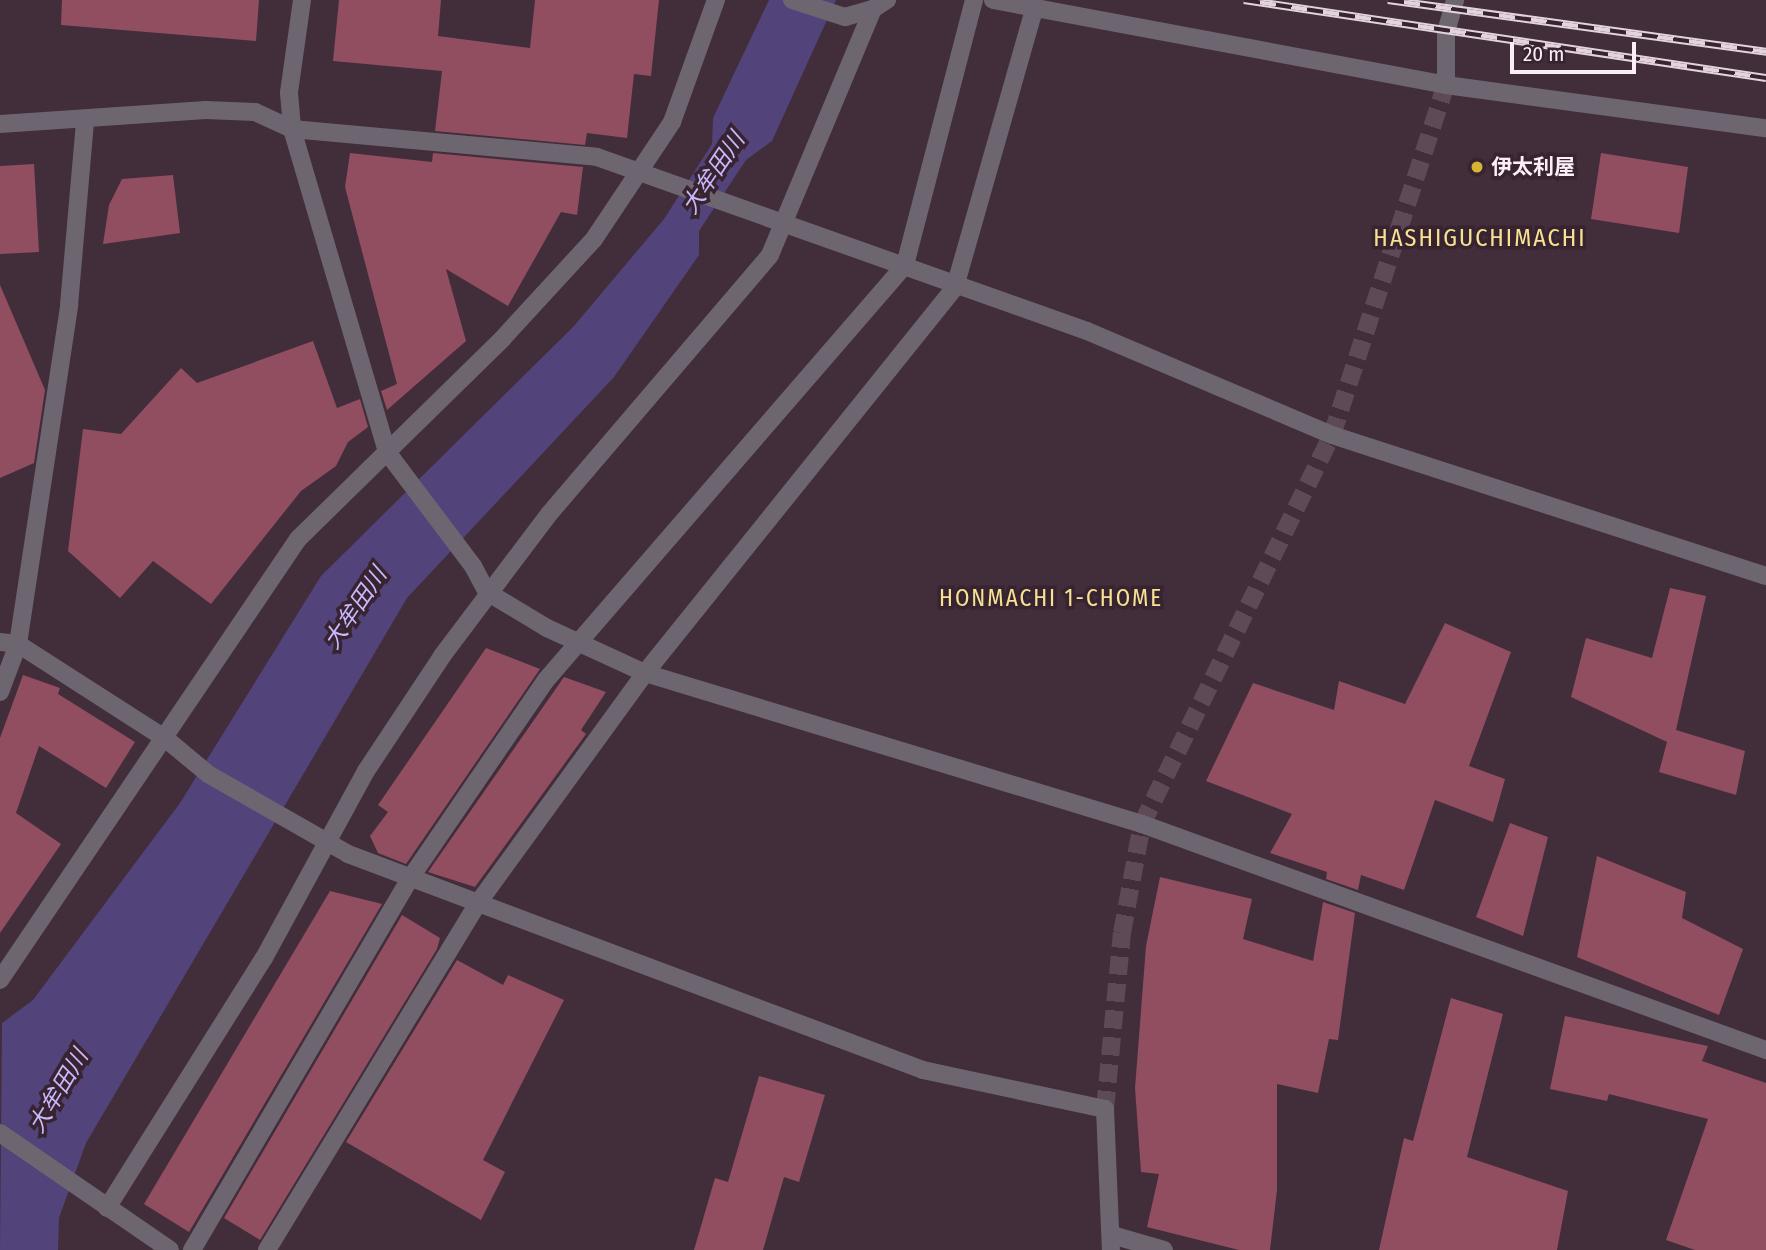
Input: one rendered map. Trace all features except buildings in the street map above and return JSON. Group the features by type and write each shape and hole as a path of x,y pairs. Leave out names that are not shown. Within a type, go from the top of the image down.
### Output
{"street":[{"path":"302,0 289,93 292,130 387,452 473,566 487,592 576,640 646,673 1142,824 1766,1050"},
{"path":"0,980 166,739 298,539 387,452 594,239 672,122 716,0"},
{"path":"792,0 845,17 880,5"},
{"path":"192,1250 411,877 576,640 905,265 974,0"},
{"path":"993,0 1446,85 1766,128"},
{"path":"1446,85 1446,32 1455,0"},
{"path":"107,1208 264,958 366,771 487,592 770,255 880,5"},
{"path":"267,1250 478,903 646,673 955,287 1035,7"},
{"path":"0,124 85,121 206,110 255,112 292,130 597,157 767,219 786,223 905,265 955,287 1087,331 1332,435 1766,576"},
{"path":"0,692 69,305 85,121"},
{"path":"9,643 166,739 208,774 326,844 923,1070 1105,1109 1111,1242 1164,1250"},
{"path":"0,1133 170,1250"}],"water":[{"name":"大牟田川","path":"769,0 836,0 772,141 746,160 699,231 699,255 614,377 407,598 86,1143 59,1218 58,1250 0,1250 2,1023 33,1000 180,803 321,576 574,326 664,219 712,144 713,118"}],"tunnel":[{"path":"1105,1109 1122,933 1142,824 1332,435 1446,85"}],"railway":[{"path":"1244,0 1766,78"},
{"path":"1388,0 1766,52"}],"place":[{"name":"伊太利屋","path":"1477,167"}],"district":[{"name":"HASHIGUCHIMACHI","path":"1480,239"},
{"name":"HONMACHI 1-CHOME","path":"1051,598"}]}
